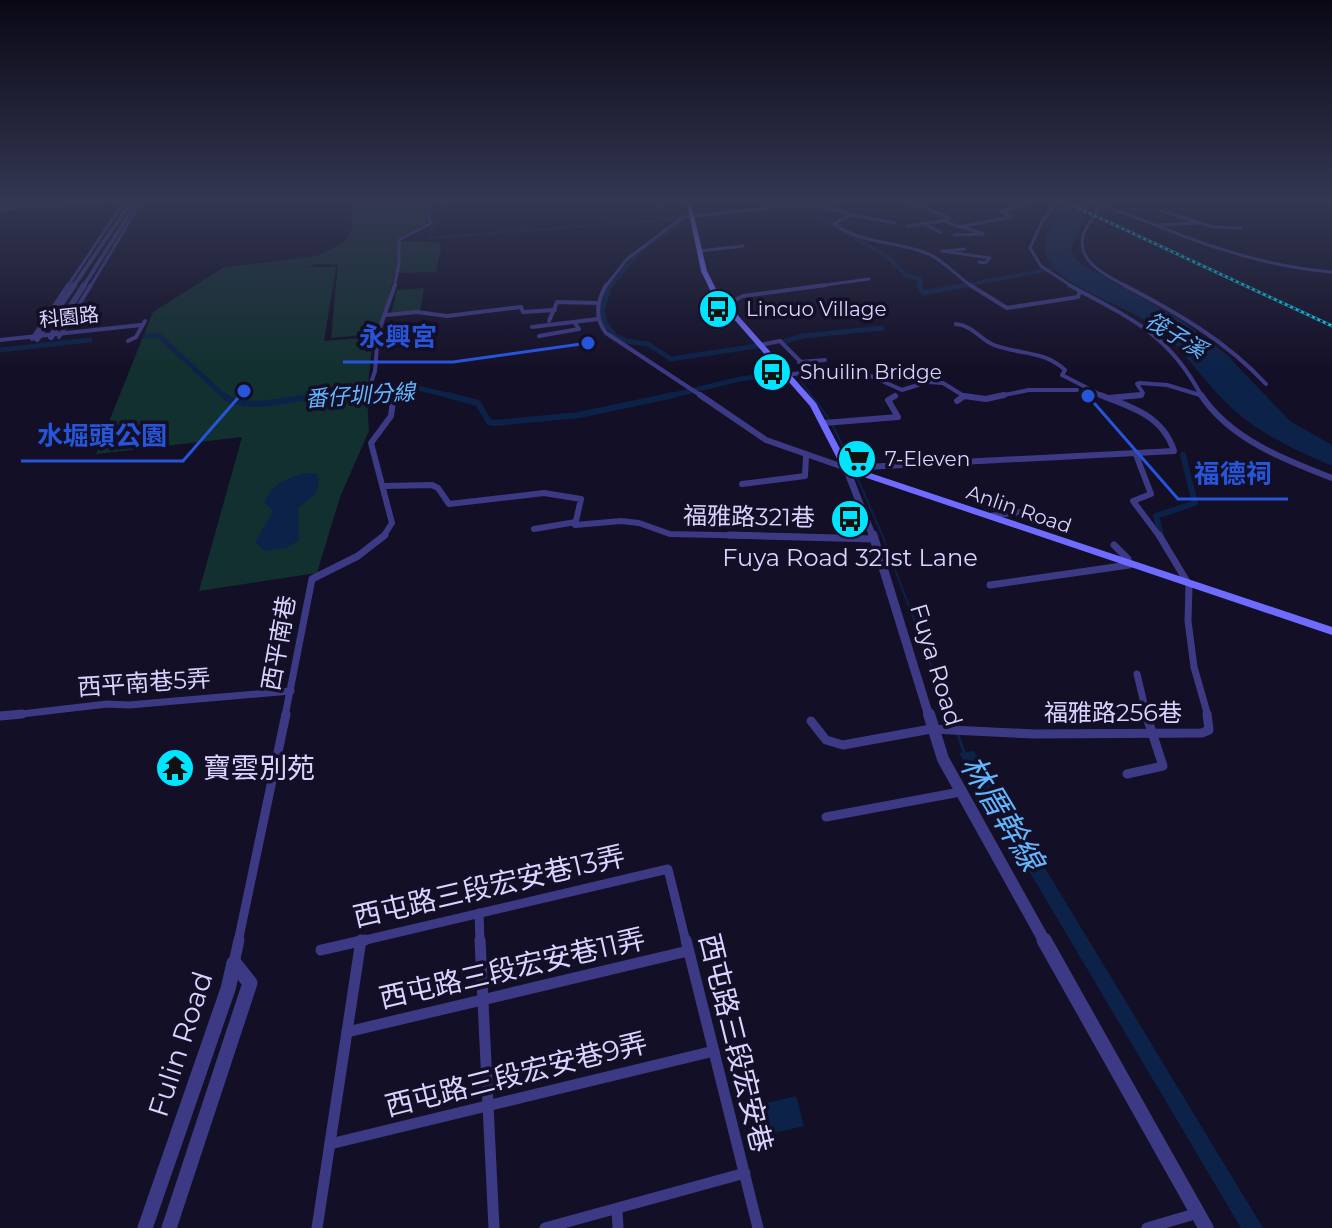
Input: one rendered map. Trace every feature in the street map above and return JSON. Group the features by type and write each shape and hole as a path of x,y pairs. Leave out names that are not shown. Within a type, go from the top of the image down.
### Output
{"main road":[{"name":"Fuya Road","path":"702,256 715,294 829,423 852,470"},
{"name":"Anlin Road","path":"852,470 1332,631"}],"street":[{"path":"36,338 93,256"},
{"path":"56,335 101,256"},
{"name":"西平南巷","path":"234,963 253,882 312,579 371,547 389,533 392,523 371,443 394,407 389,396 374,386 377,334 386,315 400,256"},
{"path":"532,327 598,319 598,303 609,275 627,256"},
{"path":"932,256 965,282 1007,308 1078,297 1080,291"},
{"path":"978,256 990,258 985,263 979,262"},
{"path":"1035,256 1045,269 1125,315 1158,338 1192,376 1200,395 1216,414 1247,438 1332,478"},
{"path":"1086,256 1111,278 1177,312 1213,336 1266,384"},
{"path":"1250,256 1273,264 1332,272"},
{"path":"725,305 743,296 869,279"},
{"path":"549,321 555,303 598,303"},
{"path":"386,315 417,312 447,316 521,307 523,312 555,310"},
{"name":"Anlin Road","path":"598,319 611,339 622,343 766,440 852,470"},
{"path":"72,332 145,321 136,337 128,341"},
{"path":"539,336 579,329 575,323"},
{"path":"956,324 978,330 991,345 1050,356 1065,370 1062,375 1079,390"},
{"name":"科園路","path":"56,335 140,327"},
{"name":"科園路","path":"0,341 140,327"},
{"path":"760,345 780,341 807,368 862,372 902,390 914,384 937,381 964,396 986,399 1029,390 1079,390 1139,411 1171,434 1174,451 852,470"},
{"path":"799,362 825,360"},
{"path":"787,375 808,372 807,368"},
{"path":"1109,398 1140,396 1143,393 1137,384 1140,383 1167,385 1200,395"},
{"path":"829,423 898,417 888,400 895,396"},
{"path":"957,401 964,396"},
{"name":"福雅路256巷","path":"811,721 826,740 843,745 931,729 1034,734 1202,733 1209,730 1196,678 1188,621 1189,585 1173,555 1133,501 1151,494 1135,452"},
{"path":"742,484 805,476 806,455"},
{"name":"Fuya Road","path":"852,470 931,729 960,792 1206,1228"},
{"path":"384,486 398,483 432,485 438,488 445,503 449,504 544,493 581,499 576,522"},
{"path":"988,517 1035,510"},
{"name":"福雅路321巷","path":"534,529 576,522 575,525 637,523 670,534 874,539"},
{"path":"990,585 1129,565 1128,559 1114,545"},
{"path":"1127,774 1163,766 1151,733 1137,674"},
{"name":"西平南巷5弄","path":"0,716 107,704 129,705 291,691"},
{"path":"826,817 960,792"},
{"name":"西屯路三段宏安巷13弄","path":"321,950 668,869"},
{"name":"西屯路三段宏安巷","path":"668,869 758,1228"},
{"path":"479,913 494,1228"},
{"path":"317,1228 361,940"},
{"name":"西屯路三段宏安巷11弄","path":"347,1032 688,951"},
{"name":"Fulin Road","path":"145,1228 234,963"},
{"name":"Fulin Road","path":"169,1228 248,993 250,983 234,963"},
{"name":"西屯路三段宏安巷9弄","path":"330,1144 714,1051"},
{"path":"545,1228 745,1173"},
{"path":"617,1209 618,1228"},
{"path":"1147,1228 1198,1213"}],"green space":[{"path":"315,256 440,256 436,272 395,273 381,326 374,334 331,338 338,265 316,264 308,267 336,267 324,341 373,337 367,396 369,431 340,497 317,573 199,591 242,437 96,454 153,312 224,267"},
{"path":"424,288 420,312 391,314 397,290"}],"water":[{"name":"筏子溪","path":"1047,256 1075,256 1077,261 1179,319 1227,355 1290,421 1332,445 1332,466 1254,426 1227,404 1157,328 1080,287 1056,271"},
{"path":"306,473 317,474 319,485 311,498 298,508 299,540 287,548 265,551 255,542 273,511 265,503 267,497 281,483"},
{"path":"974,751 1263,1228 1241,1228 959,753"},
{"path":"796,1096 804,1126 761,1136 753,1106"}],"waterway":[{"path":"610,286 636,256"},
{"path":"886,256 907,276 921,279 920,287"},
{"path":"956,287 1062,267"},
{"path":"956,287 967,285"},
{"path":"610,286 602,310 605,323 615,336 626,341 648,344 671,359 757,346"},
{"path":"920,287 923,293 956,287"},
{"path":"785,341 803,336 882,328"},
{"name":"番仔圳分線","path":"145,336 158,335 225,397"},
{"name":"番仔圳分線","path":"0,350 90,340"},
{"name":"番仔圳分線","path":"666,397 740,379 778,374"},
{"name":"林厝幹線","path":"797,376 829,419"},
{"name":"番仔圳分線","path":"321,395 414,387 450,396"},
{"name":"番仔圳分線","path":"223,395 232,400 256,404 321,395"},
{"name":"番仔圳分線","path":"306,397 321,395"},
{"name":"番仔圳分線","path":"450,396 478,403 489,422 495,423 579,415 674,395"},
{"name":"番仔圳分線","path":"450,396 455,397"},
{"name":"林厝幹線","path":"832,424 852,465"},
{"path":"1161,535 1156,516 1195,503 1183,455"},
{"name":"林厝幹線","path":"856,475 883,537 950,716"},
{"name":"林厝幹線","path":"949,714 954,726"},
{"name":"林厝幹線","path":"958,735 964,752"}],"railway":[{"path":"1182,256 1332,326"}],"place":[{"name":"Lincuo Village","path":"718,309"},
{"name":"永興宮","path":"588,343"},
{"name":"Shuilin Bridge","path":"772,372"},
{"name":"水堀頭公園","path":"244,391"},
{"name":"福德祠","path":"1088,396"},
{"name":"7-Eleven","path":"857,459"},
{"name":"Fuya Road 321st Lane","path":"850,519"},
{"name":"寶雲別苑","path":"175,768"}]}
